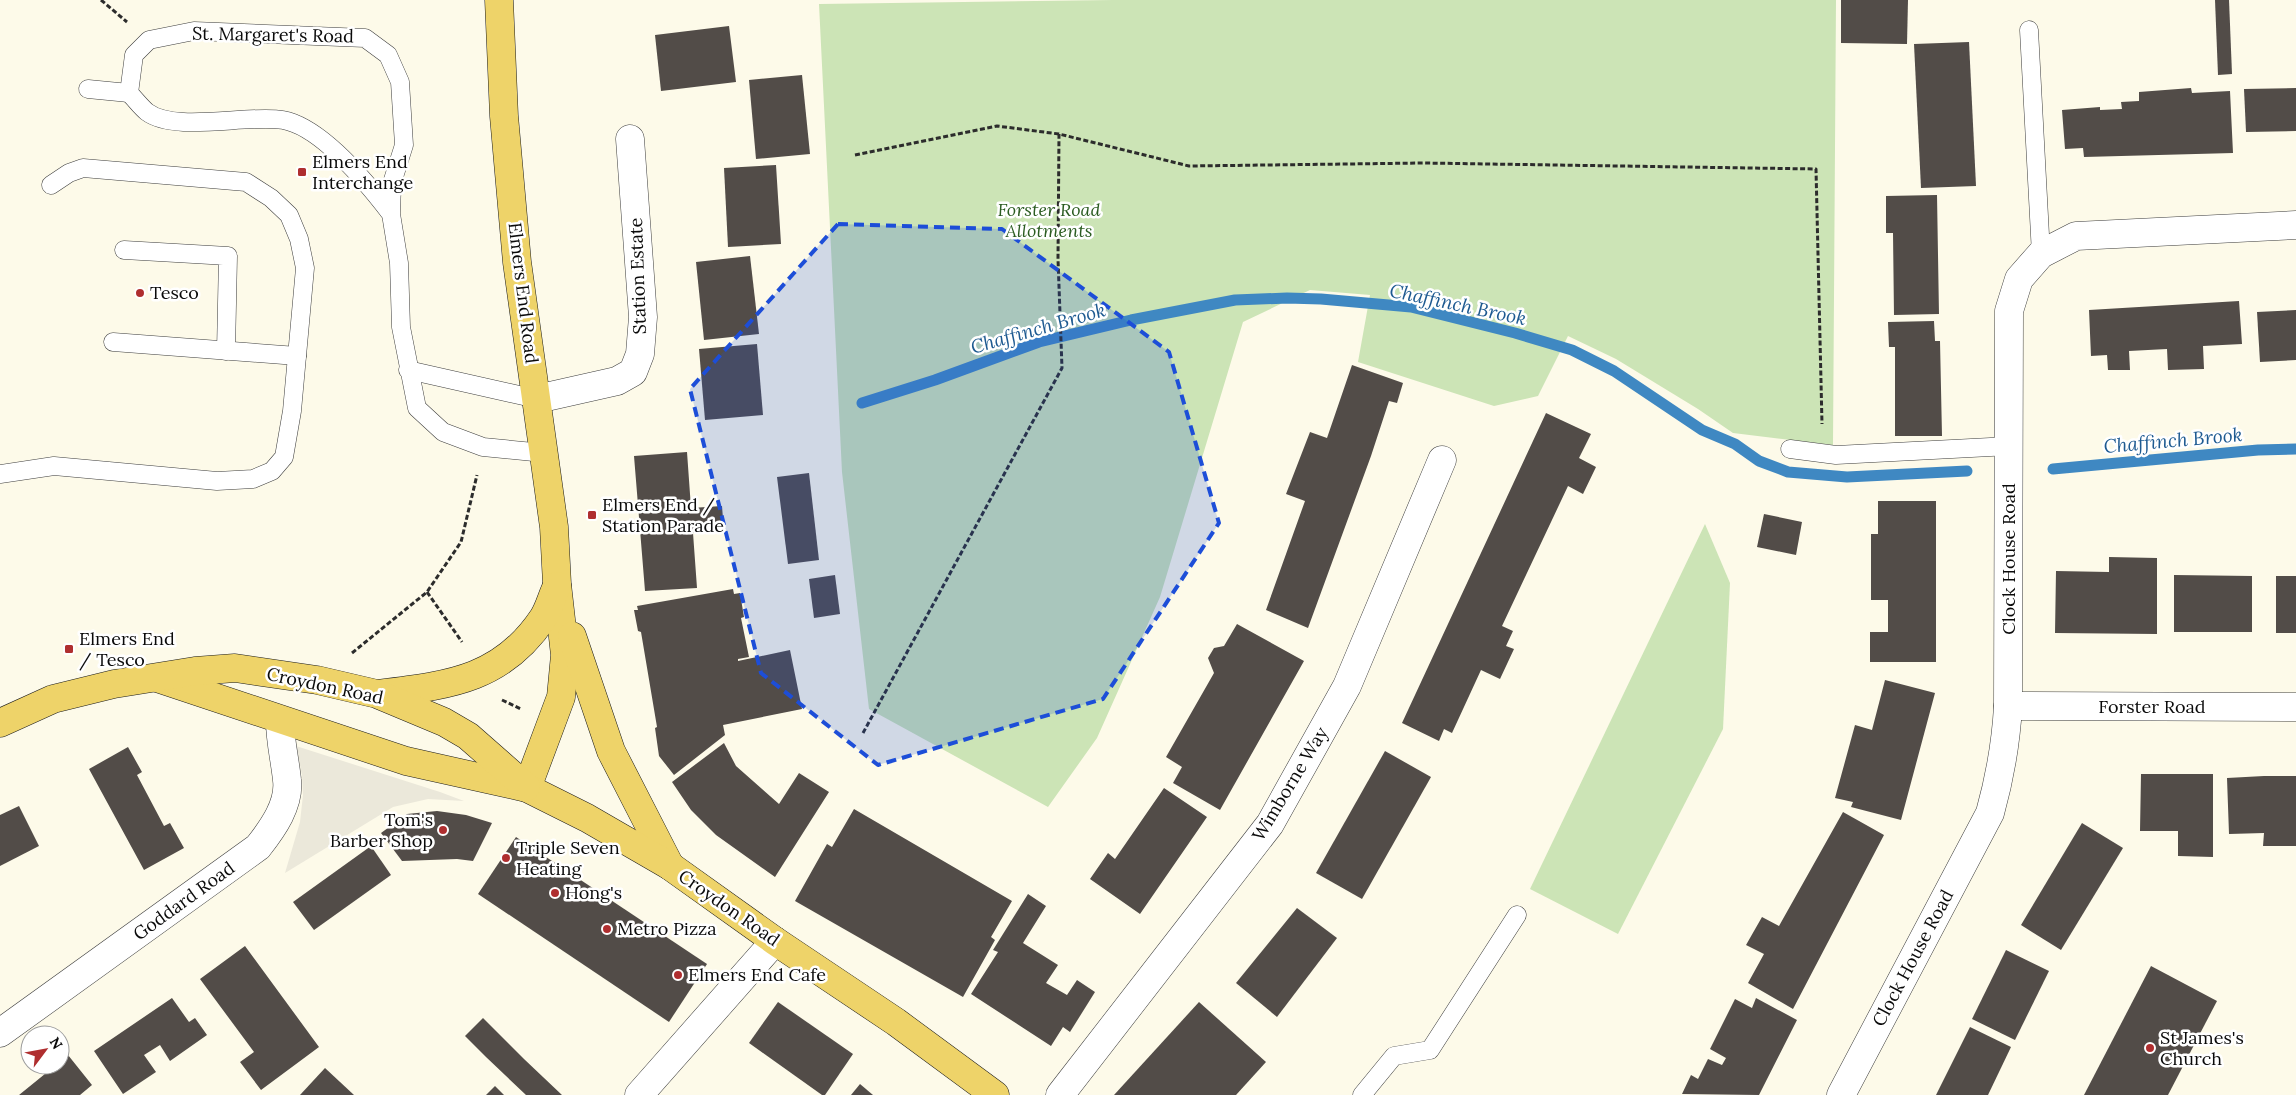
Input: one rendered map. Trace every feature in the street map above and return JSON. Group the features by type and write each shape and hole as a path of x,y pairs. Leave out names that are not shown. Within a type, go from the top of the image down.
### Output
{"main road":[{"name":"Elmers End Road","path":"499,0 504,116 517,262 554,528 557,584 565,655 561,697 527,788"},
{"name":"Elmers End Road","path":"377,694 454,683 484,672 512,655 544,617 557,584"},
{"path":"557,584 574,646 612,751 670,866"},
{"name":"Croydon Road","path":"0,723 53,699 114,684 195,671 235,668 317,680 377,694 444,722 468,736 527,788"},
{"name":"Croydon Road","path":"157,678 280,721 406,761 527,788 586,818 670,866 775,941 896,1022 995,1095"}],"street":[{"name":"Station Estate","path":"537,399 617,381 632,372 640,354 643,317 630,139"},
{"name":"Clock House Road","path":"1841,1095 1990,813 2000,778 2005,748 2008,706 2009,312 2019,279 2041,254 2076,236 2296,225"},
{"name":"Wimborne Way","path":"1060,1095 1270,824 1347,686 1442,460"},
{"name":"Forster Road","path":"2008,706 2296,707"},
{"name":"Goddard Road","path":"0,1033 258,847 272,830 285,802 288,781 280,742 280,721"},
{"path":"639,1095 775,941"}],"lane":[{"path":"2029,30 2041,254"},
{"name":"St. Margaret's Road","path":"129,93 134,55 149,40 194,31 366,38 388,56 400,82 404,146 392,183 391,214 399,264 401,327 417,408 443,432 483,447 544,453"},
{"path":"88,89 129,93 148,113 179,123 254,119 284,120 315,134 349,164 391,214"},
{"path":"0,474 54,466 218,481 253,479 272,471 284,457 297,356 305,268 299,239 289,215 271,198 246,182 83,168 69,173 51,185"},
{"path":"124,250 228,256 226,351"},
{"path":"113,342 297,356"},
{"path":"408,370 537,399"},
{"path":"1790,449 1836,455 2010,446"},
{"path":"1362,1095 1394,1056 1430,1050 1516,915"}],"path":[{"path":"855,155 997,126 1059,134 1189,166 1424,162 1816,169 1822,424 1818,452"},
{"path":"863,733 1062,368 1059,134"},
{"path":"317,680 427,592 460,542 483,447"}],"highlighted area":[{"path":"838,224 1002,229 1169,352 1219,523 1103,699 878,765 761,673 690,389"}],"green space":[{"name":"Forster Road Allotments","path":"1113,0 1836,0 1833,445 1733,433 1698,409 1616,359 1568,336 1538,396 1494,406 1358,362 1370,295 1310,290 1243,322 1160,597 1097,738 1048,807 869,709 842,472 819,4"},
{"path":"1705,524 1730,583 1723,729 1618,934 1530,889"}],"shaded area":[{"path":"296,746 464,801 428,799 393,807 285,873 300,822 303,795 302,775"}],"building":[{"path":"1841,0 1908,0 1907,44 1841,43"},
{"path":"2215,0 2229,0 2232,74 2218,75"},
{"path":"729,26 736,82 661,91 655,35"},
{"path":"1969,42 1976,186 1921,188 1914,44"},
{"path":"802,75 810,154 756,159 749,80"},
{"path":"2191,88 2192,93 2230,91 2233,153 2084,157 2083,148 2065,149 2062,110 2100,107 2100,110 2122,109 2121,102 2139,101 2139,92"},
{"path":"2296,88 2296,131 2246,132 2244,89"},
{"path":"776,165 781,244 728,247 724,168"},
{"path":"1937,195 1939,314 1894,315 1893,233 1886,233 1886,196"},
{"path":"750,256 759,334 704,340 696,262"},
{"path":"2239,301 2242,344 2203,346 2204,369 2168,370 2167,349 2129,351 2130,370 2108,370 2107,355 2091,356 2089,310"},
{"path":"2296,310 2296,360 2260,362 2257,312"},
{"path":"1934,321 1935,341 1940,341 1942,436 1895,436 1895,347 1889,347 1888,322"},
{"path":"757,344 763,415 705,420 699,349"},
{"path":"1352,365 1403,383 1397,403 1389,401 1371,456 1308,628 1266,610 1305,501 1286,494 1310,432 1327,438"},
{"path":"1546,413 1591,434 1579,458 1596,467 1583,494 1568,486 1502,626 1513,631 1506,646 1514,649 1500,679 1481,670 1452,733 1444,729 1439,741 1402,723"},
{"path":"687,452 691,508 722,506 724,531 693,533 697,588 645,591 634,456"},
{"path":"809,473 819,560 788,564 777,477"},
{"path":"1878,501 1936,501 1936,662 1870,662 1870,632 1888,632 1888,600 1871,600 1871,534 1878,534"},
{"path":"1764,514 1802,522 1796,555 1757,547"},
{"path":"2109,557 2157,558 2157,634 2055,633 2056,571 2109,572"},
{"path":"835,575 840,614 814,618 809,579"},
{"path":"2174,575 2252,576 2252,632 2174,632"},
{"path":"2276,576 2296,576 2296,633 2276,633"},
{"path":"733,589 734,594 740,593 744,617 741,618 749,657 738,659 738,661 790,650 802,709 723,725 725,735 674,775 659,756 655,728 657,727 641,632 638,631 634,610 638,610 637,606"},
{"path":"1237,624 1304,661 1220,810 1173,783 1182,767 1166,757 1214,673 1208,658 1214,648 1224,646"},
{"path":"1885,680 1935,693 1901,820 1851,807 1853,802 1835,798 1855,725 1872,730"},
{"path":"724,743 736,766 779,804 799,773 829,792 775,877 716,835 691,810 672,782"},
{"path":"128,747 142,772 137,775 164,826 170,823 184,848 144,870 89,769"},
{"path":"1385,751 1431,777 1362,899 1316,873"},
{"path":"2141,774 2213,774 2213,857 2178,856 2178,831 2140,831"},
{"path":"2296,776 2296,846 2263,846 2264,833 2229,834 2227,778"},
{"path":"1164,788 1207,817 1140,914 1090,879 1108,853 1115,859"},
{"path":"19,806 39,846 0,866 0,815"},
{"path":"854,809 1012,901 991,937 995,940 963,997 795,901 827,844 832,847"},
{"path":"437,811 466,815 492,823 473,861 457,859 402,861 381,833 407,814"},
{"path":"1843,812 1884,835 1793,1009 1748,983 1764,954 1746,945 1762,917 1779,926"},
{"path":"2082,823 2123,848 2061,950 2021,925"},
{"path":"516,837 707,964 669,1022 478,894"},
{"path":"371,846 391,875 314,930 293,902"},
{"path":"1028,894 1046,906 1023,943 1058,965 1046,983 1067,995 1077,980 1095,992 1070,1032 1063,1027 1051,1046 971,994 998,952 993,950"},
{"path":"1297,908 1337,938 1277,1017 1236,983"},
{"path":"245,946 319,1047 261,1090 240,1062 254,1052 200,979"},
{"path":"2006,950 2049,971 2015,1040 1972,1019"},
{"name":"St James's Church","path":"2151,966 2217,1001 2168,1095 2084,1095"},
{"path":"172,998 189,1022 195,1018 207,1035 170,1061 160,1045 144,1055 156,1072 123,1094 94,1051"},
{"path":"1756,998 1797,1020 1759,1095 1682,1094 1691,1075 1698,1079 1708,1059 1722,1065 1726,1058 1710,1049 1735,999 1752,1008"},
{"path":"778,1002 853,1054 825,1095 822,1095 749,1043"},
{"path":"1199,1002 1266,1062 1236,1095 1114,1095"},
{"path":"483,1018 562,1095 526,1095 486,1057 465,1036"},
{"path":"1970,1027 2011,1047 1988,1095 1936,1095"},
{"path":"70,1058 92,1085 80,1095 19,1095 44,1075 70,1075"},
{"path":"325,1068 354,1095 300,1095"},
{"path":"860,1084 873,1095 851,1095"},
{"path":"495,1086 504,1095 486,1095"}],"waterway":[{"name":"Chaffinch Brook","path":"862,403 935,380 1039,342 1131,320 1235,300 1321,299 1411,307 1515,333 1572,350 1614,371 1702,430 1735,444 1759,461 1788,472 1847,477 1967,471"},
{"name":"Chaffinch Brook","path":"2053,469 2258,450 2296,449"}],"place":[{"name":"Elmers End Interchange","path":"302,172"},
{"name":"Tesco","path":"140,293"},
{"name":"Elmers End / Station Parade","path":"592,515"},
{"name":"Elmers End / Tesco","path":"69,649"},
{"name":"Tom's Barber Shop","path":"443,830"},
{"name":"Triple Seven Heating","path":"506,858"},
{"name":"Hong's","path":"555,893"},
{"name":"Metro Pizza","path":"607,929"},
{"name":"Elmers End Cafe","path":"678,975"},
{"name":"St James's Church","path":"2150,1048"}]}
